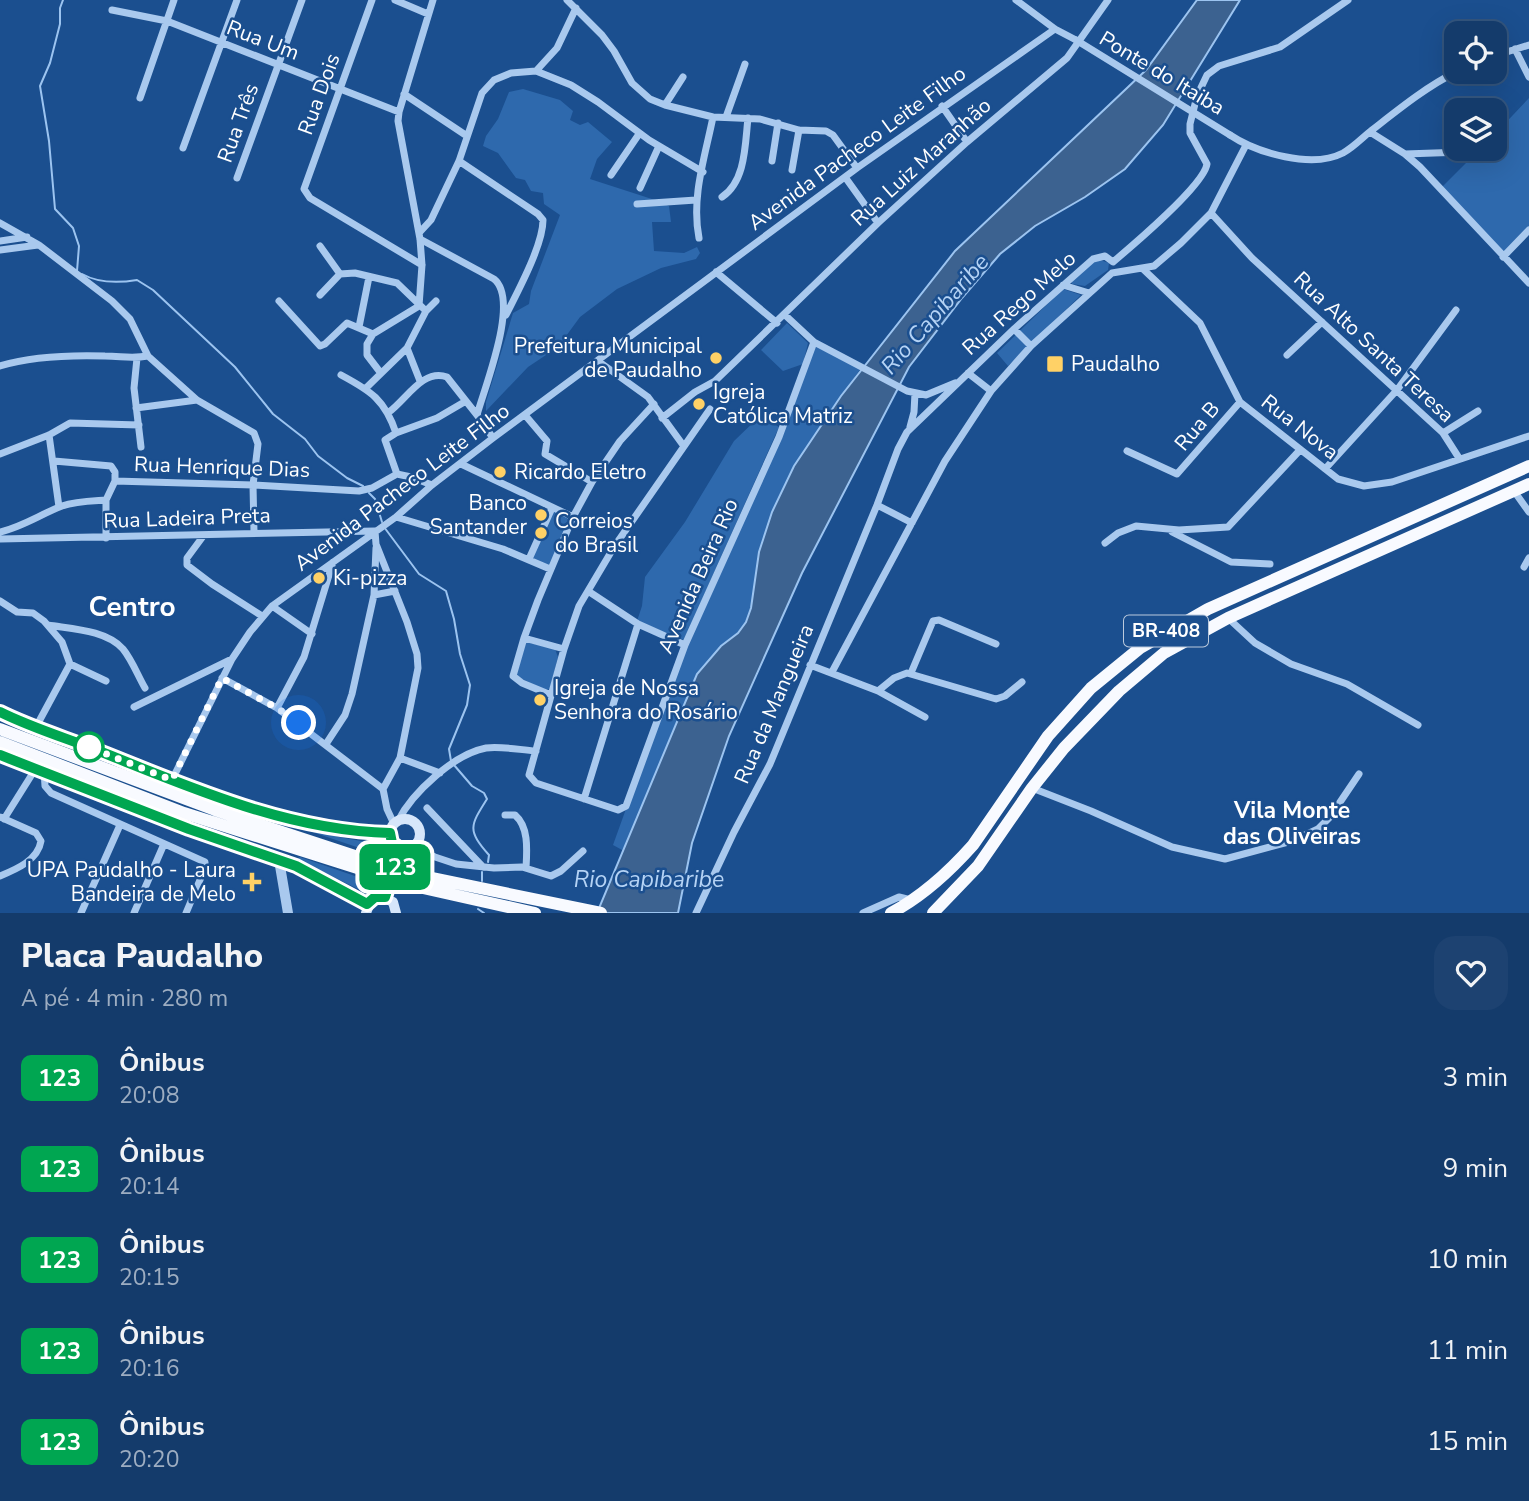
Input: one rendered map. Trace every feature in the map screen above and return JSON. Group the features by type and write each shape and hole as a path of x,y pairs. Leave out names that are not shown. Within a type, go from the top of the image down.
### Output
{"highway":[{"name":"BR-408","path":"891,913 913,901 973,845 1042,745 1069,712 1091,688 1140,648 1208,609 1529,466"},
{"name":"BR-408","path":"933,913 978,866 1032,788 1064,748 1127,684 1164,653 1228,618 1529,484"},
{"path":"0,729 371,867"},
{"path":"0,742 184,813 535,913"},
{"path":"416,881 601,913"}],"main road":[{"path":"0,712 172,780 294,820 346,831 394,826 408,820 418,828 419,838 414,846 400,849 392,843 394,826"},
{"path":"0,755 189,829 279,860 323,879 367,909 375,897 385,897 393,902 396,913"},
{"path":"385,897 400,849"}],"street":[{"path":"140,98 174,0"},
{"path":"183,148 237,0"},
{"name":"Rua Três","path":"237,178 302,0"},
{"name":"Rua Dois","path":"372,0 305,185 306,193 310,198 422,265"},
{"path":"395,0 428,14"},
{"path":"366,388 407,348 423,309 419,236 400,138 398,112 433,0"},
{"path":"567,0 614,51 632,83 650,99 713,117 748,118 799,130 829,132 857,168"},
{"name":"Ponte do Itaiba","path":"1016,0 1055,29 1246,145 1295,158 1326,158 1342,153 1426,89 1444,79"},
{"name":"Rua Luiz Maranhão","path":"662,418 695,392 715,381 878,223 967,142 1067,58 1108,0"},
{"path":"1112,273 1113,262 1194,186 1205,172 1207,164 1194,141 1190,124 1197,96 1207,75 1219,66 1280,47 1348,0"},
{"path":"536,71 556,48 576,8"},
{"name":"Rua Um","path":"112,10 167,21 398,112"},
{"name":"Avenida Pacheco Leite Filho","path":"172,780 232,659 272,606 396,517 493,438 857,168 1055,29"},
{"path":"1507,52 1529,45"},
{"path":"1515,49 1529,77"},
{"path":"726,117 745,64"},
{"path":"419,236 431,220 459,161 482,93 494,80 511,73 536,71 584,92 639,134 703,172"},
{"path":"665,105 683,77"},
{"path":"404,94 467,136"},
{"path":"942,106 967,142"},
{"path":"699,238 695,220 696,200 713,117"},
{"path":"722,197 732,187 741,168 748,118"},
{"path":"772,162 778,123"},
{"path":"792,170 799,130"},
{"path":"1370,132 1405,154 1529,283"},
{"path":"611,174 639,134"},
{"path":"832,672 945,461 991,391 1031,346 1112,273 1143,269 1158,263 1211,213 1246,145"},
{"path":"640,188 659,146"},
{"path":"1405,154 1444,153"},
{"path":"459,161 538,214 542,220 539,240 524,279 504,318 477,415"},
{"path":"845,177 878,223"},
{"path":"637,204 696,200"},
{"name":"Rua Alto Santa Teresa","path":"1211,213 1252,258 1443,433 1459,458"},
{"path":"0,223 28,237 123,312 135,328 148,356 197,400 256,435 258,444 253,485 254,532"},
{"path":"1503,257 1529,230"},
{"path":"419,236 498,283 503,295 504,318"},
{"path":"0,241 28,237"},
{"path":"0,250 39,245"},
{"path":"320,246 340,274"},
{"name":"Rua Rego Melo","path":"907,432 1014,329 1094,258 1101,256 1113,262"},
{"name":"Rua Nova","path":"1143,269 1200,323 1240,402 1344,481 1377,485 1412,476 1459,458"},
{"path":"716,272 777,323"},
{"path":"320,295 340,274 355,273 397,283 423,309"},
{"path":"359,327 369,277"},
{"path":"1063,285 1089,293"},
{"path":"279,301 319,345 325,344 347,323 373,334"},
{"path":"380,372 367,355 367,344 373,334 436,301"},
{"path":"1325,469 1397,390 1456,310"},
{"path":"785,315 814,342 911,392 926,395 965,377 991,391"},
{"path":"1287,355 1322,322"},
{"path":"1014,329 1031,346"},
{"name":"Avenida Beira Rio","path":"536,751 530,777 536,783 618,810 626,806 685,645 779,437 814,342"},
{"path":"407,348 420,381"},
{"path":"0,366 57,357 148,356"},
{"path":"137,358 134,388 141,447"},
{"path":"598,361 648,397 683,444"},
{"path":"341,375 366,388 389,412 396,433"},
{"path":"389,412 420,381 440,375 446,376 493,438"},
{"path":"907,432 914,412 911,392"},
{"path":"136,408 197,400"},
{"path":"432,485 397,474 385,440 436,418 466,401"},
{"name":"Rua B","path":"1127,451 1173,474 1182,472 1240,402"},
{"path":"551,695 522,683 513,676 524,638 550,569 592,482 620,441 654,404"},
{"path":"394,826 409,804 440,773 458,760 486,748 536,751 564,649 579,607 614,547 683,444 710,409"},
{"path":"1443,433 1478,411"},
{"path":"525,415 547,441 545,454 592,482"},
{"path":"0,454 76,421 139,425"},
{"name":"Rua da Mangueira","path":"697,913 734,832 770,764 907,432"},
{"path":"49,435 59,507"},
{"path":"1459,458 1529,436"},
{"path":"1104,543 1118,533 1136,526 1169,530 1231,526 1300,450"},
{"name":"Rua Henrique Dias","path":"54,461 111,466 115,472 115,481 359,491 372,488 397,474"},
{"path":"461,464 573,517"},
{"path":"106,538 106,500 115,481"},
{"path":"1514,491 1528,509"},
{"path":"0,532 59,507 106,500"},
{"path":"877,505 912,523"},
{"path":"529,559 552,508"},
{"path":"396,517 529,559 550,569"},
{"path":"326,744 348,708 374,595 376,544 381,528"},
{"name":"Rua Ladeira Preta","path":"0,540 204,536 381,528"},
{"path":"1169,530 1231,562 1270,564"},
{"path":"204,536 187,558 187,565 262,616"},
{"path":"376,544 414,641 418,668 400,758 383,789 394,826"},
{"path":"1524,567 1529,558"},
{"path":"277,708 298,669 312,634 333,562"},
{"path":"374,595 395,591"},
{"path":"588,591 638,624 685,645"},
{"path":"0,601 16,612 36,615 62,642 70,664 106,681"},
{"path":"272,606 312,634"},
{"path":"1228,618 1271,653 1291,664 1347,684 1418,725"},
{"path":"911,673 933,621 939,620 996,644"},
{"path":"584,799 638,624"},
{"path":"48,625 91,633 117,644 127,654 145,688"},
{"path":"524,638 564,649"},
{"path":"134,707 232,659"},
{"path":"36,727 70,664"},
{"path":"810,665 878,691 925,717"},
{"path":"878,691 899,675 911,673 996,699 1005,696 1022,682"},
{"path":"222,678 277,708 383,789"},
{"path":"400,758 440,773"},
{"path":"0,876 19,867 32,857 41,845 39,836 2,818 40,770"},
{"path":"40,770 45,786 51,793 203,861 205,868 186,913"},
{"path":"1032,788 1172,847 1225,859 1292,841 1318,829 1330,817 1359,774"},
{"path":"427,808 484,867"},
{"path":"505,815 515,815 522,824 526,868"},
{"path":"81,913 120,825"},
{"path":"134,913 164,844"},
{"path":"414,846 446,861 484,867 526,868 553,876 583,852"},
{"path":"279,860 288,913"},
{"path":"863,913 899,897 913,901"}],"shaded area":[{"path":"523,89 560,100 573,111 570,120 580,125 588,122 612,142 597,159 590,179 669,206 671,222 652,222 654,251 684,253 697,247 700,253 696,259 661,268 617,289 580,317 558,347 528,367 486,411 486,402 513,313 529,304 531,291 560,215 544,204 543,193 531,191 525,180 516,178 498,153 483,146 509,92"},
{"path":"1529,98 1529,229 1503,256 1439,190 1468,161 1507,161 1507,121"},
{"path":"1094,258 1109,263 1108,270 1085,286 1072,284 1072,280"},
{"path":"1063,289 1081,295 1008,366 997,353"},
{"path":"787,323 808,343 803,364 783,371 761,350"},
{"path":"814,342 861,368 794,466 772,512 746,622 738,633 721,646 680,713 624,851 613,845 685,645 787,418"},
{"path":"760,416 779,427 684,640 637,621 642,606 645,577 685,522 734,441"},
{"path":"552,508 573,517 550,569 529,559"},
{"path":"526,642 555,649 558,657 550,689 545,690 516,676"},
{"path":"277,820 339,837 383,845 388,849 389,858"},
{"path":"300,857 381,885 378,889 360,890 297,859"}],"water":[{"name":"Rio Capibaribe","path":"1197,0 1240,0 1163,125 1125,169 1085,197 1035,226 1000,254 909,367 802,573 729,736 692,843 678,913 597,913 697,674 746,622 751,608 759,552 772,512 794,466 841,396 955,251 1146,70"}],"waterway":[{"path":"63,0 50,63 40,86 49,141 55,209 73,228 79,246 77,271"},
{"path":"82,274 109,282 137,280 153,290 235,367 273,414 305,439 318,456 347,478 363,486"},
{"path":"369,493 375,499 382,522"},
{"path":"384,527 419,574 446,591 470,685 467,705 449,749 451,761"},
{"path":"454,765 487,799 473,828 477,839 489,855 488,862"},
{"path":"482,872 482,881"},
{"path":"478,909 484,913"}],"bus line":[{"name":"123","path":"0,712 172,780 294,820 336,830 390,833 392,843 400,849 385,897 375,897 367,904 296,866 189,829 0,755"}],"place":[{"name":"Prefeitura Municipal de Paudalho","path":"716,358"},
{"name":"Paudalho","path":"1055,364"},
{"name":"Igreja Católica Matriz","path":"699,404"},
{"name":"Ricardo Eletro","path":"500,472"},
{"name":"Banco Santander","path":"541,515"},
{"name":"Correios do Brasil","path":"541,533"},
{"name":"Ki-pizza","path":"319,578"},
{"name":"Igreja de Nossa Senhora do Rosário","path":"540,700"},
{"name":"UPA Paudalho - Laura Bandeira de Melo","path":"252,882"}],"district":[{"name":"Centro","path":"132,607"},
{"name":"Vila Monte das Oliveiras","path":"1292,823"}],"route":[{"path":"89,747 86,746 172,780 222,678 299,723"}]}
